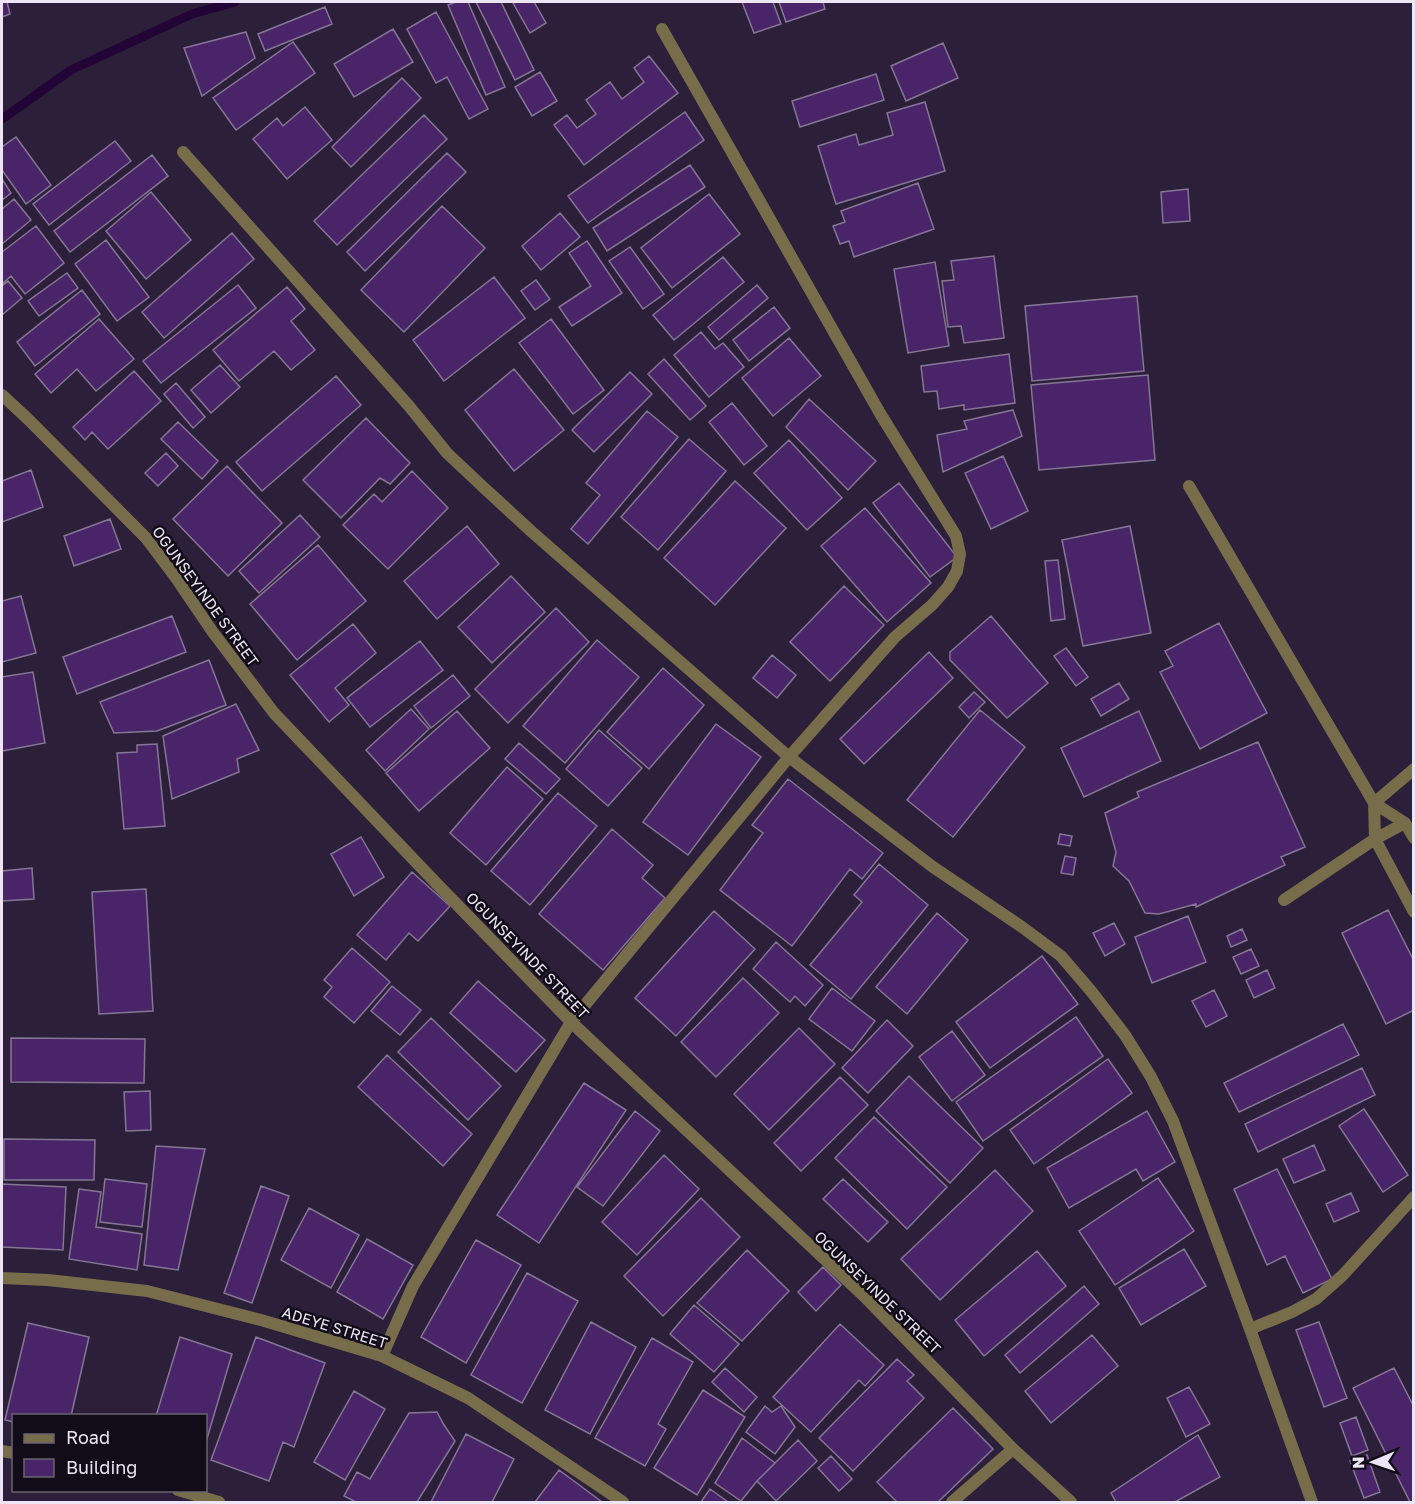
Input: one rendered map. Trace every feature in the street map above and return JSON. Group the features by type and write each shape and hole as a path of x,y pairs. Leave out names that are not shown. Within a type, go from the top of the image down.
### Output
{"street":[{"path":"382,1356 413,1286 571,1022 789,757 895,637 932,605 948,587 957,571 960,554 956,536 881,415 662,29"},
{"path":"183,152 409,406 447,453 532,532 789,757 933,867 1061,956 1091,991 1125,1035 1151,1077 1173,1121 1312,1503"},
{"name":"OGUNSEYINDE STREET","path":"2,395 146,538 274,713 571,1022 864,1296 1013,1449 1071,1503"},
{"path":"1189,486 1374,803 1405,823 1413,838"},
{"path":"1374,803 1413,769"},
{"path":"1374,803 1376,839 1413,912"},
{"path":"1284,900 1376,839 1405,823"},
{"path":"1250,1329 1292,1312 1316,1299 1343,1275 1413,1197"},
{"name":"ADEYE STREET","path":"2,1278 48,1280 147,1291 261,1320 382,1356 468,1398 623,1503"},
{"path":"952,1503 1013,1449"},
{"path":"181,1492 219,1503"}],"building":[{"path":"2,2 7,2 10,14 2,17"},
{"path":"468,2 505,87 486,95 448,5"},
{"path":"476,2 501,2 534,70 515,80"},
{"path":"534,2 546,23 530,33 513,3"},
{"path":"742,2 773,2 781,24 754,33"},
{"path":"779,2 823,2 825,9 786,22"},
{"path":"325,7 332,24 265,51 258,34"},
{"path":"436,12 488,109 469,119 447,77 436,83 407,29"},
{"path":"393,29 413,62 354,97 334,64"},
{"path":"246,32 255,58 202,96 184,48"},
{"path":"293,42 315,73 236,130 213,98"},
{"path":"943,43 958,78 906,101 891,66"},
{"path":"649,56 678,93 584,165 554,125 567,115 577,128 596,114 586,100 610,82 622,99 644,82 634,68"},
{"path":"540,72 557,101 532,116 515,87"},
{"path":"876,74 884,100 800,127 792,101"},
{"path":"402,78 421,98 351,167 332,147"},
{"path":"925,102 945,171 836,204 818,146 856,134 859,145 893,135 887,113"},
{"path":"305,107 332,140 287,179 253,139 277,118 283,126"},
{"path":"685,112 704,140 588,223 568,196"},
{"path":"424,115 447,139 337,245 314,221"},
{"path":"16,137 51,185 26,204 2,170 2,147"},
{"path":"115,141 131,161 49,225 33,204"},
{"path":"447,153 466,172 365,271 347,252"},
{"path":"152,155 168,176 70,252 54,231"},
{"path":"690,165 705,187 607,251 593,228"},
{"path":"2,179 11,193 2,200"},
{"path":"918,183 934,229 854,257 849,241 840,244 833,226 845,222 841,211"},
{"path":"1188,189 1190,221 1163,223 1161,192"},
{"path":"151,192 191,240 146,279 106,231"},
{"path":"709,194 740,234 672,288 641,248"},
{"path":"14,199 31,220 2,244 2,209"},
{"path":"442,206 485,248 404,332 361,290"},
{"path":"560,213 580,237 541,270 522,246"},
{"path":"36,226 64,263 25,294 11,276 2,284 2,252"},
{"path":"232,233 254,259 164,338 142,312"},
{"path":"106,240 149,297 117,321 75,264"},
{"path":"587,241 622,293 572,326 559,307 591,286 569,253"},
{"path":"630,247 664,294 643,309 609,261"},
{"path":"994,256 1004,338 964,343 961,326 948,327 942,281 954,280 951,261"},
{"path":"723,257 744,282 674,340 653,315"},
{"path":"935,262 949,346 908,353 894,269"},
{"path":"67,273 78,288 39,316 28,301"},
{"path":"494,277 525,318 444,381 413,340"},
{"path":"536,280 550,299 535,310 521,291"},
{"path":"8,281 22,298 2,315 2,286"},
{"path":"238,285 256,308 161,383 143,361"},
{"path":"757,285 768,298 719,340 708,327"},
{"path":"287,287 305,309 291,321 315,350 291,370 274,351 239,381 213,350"},
{"path":"82,290 100,314 35,366 17,342"},
{"path":"1137,296 1144,371 1032,381 1025,306"},
{"path":"774,307 790,328 749,361 733,340"},
{"path":"99,319 134,359 96,391 77,369 51,393 35,374"},
{"path":"551,319 604,390 573,414 519,343"},
{"path":"701,332 715,349 723,343 744,367 709,397 674,355"},
{"path":"789,338 821,376 773,416 742,378"},
{"path":"1009,354 1015,403 964,410 964,405 939,409 937,391 924,392 921,366"},
{"path":"664,359 706,406 690,420 648,374"},
{"path":"220,365 240,387 211,413 191,390"},
{"path":"514,369 564,430 514,471 465,410"},
{"path":"134,371 161,401 108,449 92,432 85,440 73,427"},
{"path":"630,372 652,394 594,452 572,430"},
{"path":"1148,375 1155,460 1039,470 1031,385"},
{"path":"336,376 361,405 262,491 236,462"},
{"path":"176,383 205,417 193,428 164,394"},
{"path":"809,399 876,461 848,490 786,427"},
{"path":"732,403 767,446 744,465 709,422"},
{"path":"1013,410 1022,436 943,472 937,435 967,429 964,421"},
{"path":"647,411 678,437 588,544 571,529 600,495 586,483"},
{"path":"366,418 410,463 390,484 380,478 341,518 303,480"},
{"path":"178,422 218,461 202,479 161,439"},
{"path":"689,439 726,471 658,550 621,517"},
{"path":"789,440 842,498 807,530 754,473"},
{"path":"166,453 178,466 158,486 145,473"},
{"path":"1003,456 1028,511 991,529 965,473"},
{"path":"227,466 282,523 228,576 173,519"},
{"path":"31,470 43,507 2,522 2,481"},
{"path":"412,471 448,508 388,569 343,525 374,494 382,502"},
{"path":"735,481 786,528 715,605 664,558"},
{"path":"899,483 957,557 930,577 873,503"},
{"path":"865,508 931,583 887,622 821,546"},
{"path":"300,515 320,537 259,593 239,571"},
{"path":"110,519 121,549 74,566 64,536"},
{"path":"467,526 499,564 437,619 404,581"},
{"path":"1130,526 1151,633 1083,646 1062,540"},
{"path":"318,545 366,601 297,660 250,604"},
{"path":"1058,560 1065,619 1051,621 1045,561"},
{"path":"511,576 545,612 492,663 458,627"},
{"path":"844,586 884,625 830,681 790,642"},
{"path":"21,596 36,653 2,662 2,601"},
{"path":"556,608 589,642 508,723 475,689"},
{"path":"172,616 186,652 77,694 63,657"},
{"path":"991,616 1048,683 1007,718 950,660 950,652"},
{"path":"1219,623 1267,713 1200,749 1160,672 1173,666 1165,651"},
{"path":"353,624 376,653 335,688 349,705 329,722 290,675"},
{"path":"597,640 639,677 565,763 523,726"},
{"path":"420,641 443,670 370,727 347,698"},
{"path":"1066,648 1088,677 1076,686 1054,656"},
{"path":"929,652 953,678 864,764 840,739"},
{"path":"772,655 796,675 777,698 753,678"},
{"path":"209,660 226,705 157,731 114,733 100,702"},
{"path":"663,668 704,705 649,769 607,732"},
{"path":"33,672 45,743 2,751 2,677"},
{"path":"453,675 470,696 431,728 414,706"},
{"path":"1119,683 1129,699 1101,716 1091,699"},
{"path":"974,692 985,702 969,718 959,707"},
{"path":"236,704 259,750 237,759 239,772 172,799 163,736"},
{"path":"411,709 429,729 385,771 366,750"},
{"path":"980,710 1025,747 953,837 907,800"},
{"path":"457,711 490,748 419,811 386,773"},
{"path":"1139,711 1161,761 1084,797 1061,748"},
{"path":"716,724 761,757 688,855 643,822"},
{"path":"599,730 642,768 608,806 566,769"},
{"path":"1258,742 1305,847 1281,857 1285,865 1196,907 1196,904 1159,914 1145,913 1129,881 1113,866 1116,852 1105,813 1139,797 1137,792"},
{"path":"519,743 560,779 546,794 505,759"},
{"path":"157,744 165,826 124,829 117,753 137,752 137,745"},
{"path":"507,767 543,799 486,865 450,833"},
{"path":"788,779 883,853 862,879 850,869 792,946 720,890 763,833 752,825"},
{"path":"558,793 597,826 530,905 491,871"},
{"path":"612,829 653,865 642,878 665,898 603,970 539,914"},
{"path":"1060,834 1072,836 1070,846 1058,844"},
{"path":"361,837 384,877 354,896 331,854"},
{"path":"1065,856 1076,858 1073,875 1061,873"},
{"path":"879,864 928,905 851,999 810,965 862,902 854,895"},
{"path":"32,868 34,899 2,901 2,871"},
{"path":"412,872 450,906 418,941 409,933 386,960 357,935"},
{"path":"146,889 153,1011 99,1014 92,892"},
{"path":"1388,910 1414,961 1414,1010 1386,1024 1342,933"},
{"path":"714,911 755,949 676,1036 635,998"},
{"path":"937,913 968,940 907,1014 876,987"},
{"path":"1188,916 1206,962 1152,983 1135,937"},
{"path":"1114,923 1125,944 1105,956 1093,933"},
{"path":"1242,929 1247,940 1231,947 1227,936"},
{"path":"776,942 823,985 805,1006 795,996 790,1002 753,969"},
{"path":"352,948 390,982 354,1023 324,997 332,987 324,980"},
{"path":"1251,949 1259,966 1241,974 1233,957"},
{"path":"1042,956 1078,1004 990,1068 956,1022"},
{"path":"1267,970 1275,988 1254,998 1246,980"},
{"path":"743,978 779,1013 716,1077 681,1042"},
{"path":"478,981 545,1040 516,1072 450,1013"},
{"path":"392,986 421,1010 400,1035 371,1011"},
{"path":"832,988 875,1021 852,1051 809,1019"},
{"path":"1214,990 1227,1016 1206,1027 1192,1001"},
{"path":"1076,1017 1103,1056 983,1141 956,1102"},
{"path":"431,1018 501,1086 468,1120 398,1052"},
{"path":"887,1020 913,1046 868,1093 842,1068"},
{"path":"1343,1024 1359,1055 1239,1112 1224,1083"},
{"path":"799,1028 835,1064 769,1130 734,1094"},
{"path":"952,1031 985,1075 952,1101 919,1057"},
{"path":"11,1038 145,1039 144,1083 11,1082"},
{"path":"387,1055 472,1134 443,1166 358,1087"},
{"path":"1108,1059 1132,1093 1034,1164 1010,1130"},
{"path":"1362,1068 1375,1095 1258,1152 1245,1124"},
{"path":"909,1076 983,1148 950,1183 876,1111"},
{"path":"840,1077 868,1105 801,1171 774,1143"},
{"path":"584,1083 626,1110 539,1243 497,1215"},
{"path":"150,1091 151,1130 126,1131 124,1092"},
{"path":"1364,1109 1408,1175 1383,1192 1339,1126"},
{"path":"635,1111 660,1131 603,1206 577,1187"},
{"path":"1147,1111 1175,1162 1143,1181 1136,1169 1069,1208 1047,1168"},
{"path":"874,1117 947,1187 907,1229 835,1158"},
{"path":"4,1139 95,1140 94,1180 4,1180"},
{"path":"1314,1145 1325,1170 1294,1183 1283,1159"},
{"path":"156,1146 205,1149 178,1270 144,1265"},
{"path":"664,1155 699,1189 637,1255 602,1222"},
{"path":"1277,1169 1332,1279 1303,1293 1285,1256 1267,1265 1234,1189"},
{"path":"995,1170 1033,1211 940,1300 901,1259"},
{"path":"1158,1178 1194,1231 1115,1285 1079,1231"},
{"path":"105,1179 147,1184 142,1227 100,1222"},
{"path":"843,1179 888,1222 868,1242 823,1199"},
{"path":"2,1184 66,1187 63,1250 2,1247"},
{"path":"261,1186 289,1196 252,1303 224,1293"},
{"path":"79,1189 101,1192 96,1227 142,1234 137,1270 69,1259"},
{"path":"1351,1193 1359,1211 1334,1222 1326,1204"},
{"path":"701,1198 740,1237 663,1316 624,1276"},
{"path":"309,1208 359,1235 331,1288 281,1260"},
{"path":"367,1239 413,1265 383,1319 337,1292"},
{"path":"476,1240 521,1265 466,1363 421,1337"},
{"path":"1184,1249 1206,1286 1141,1325 1119,1288"},
{"path":"747,1250 789,1291 742,1341 697,1303"},
{"path":"1037,1251 1066,1286 984,1356 955,1320"},
{"path":"823,1267 841,1285 816,1311 798,1292"},
{"path":"527,1273 578,1301 522,1403 471,1375"},
{"path":"1084,1286 1099,1304 1020,1373 1005,1355"},
{"path":"694,1305 739,1344 714,1372 670,1334"},
{"path":"591,1322 636,1347 590,1434 545,1410"},
{"path":"1319,1322 1347,1398 1324,1407 1296,1330"},
{"path":"28,1323 89,1337 71,1414 12,1414 12,1422 5,1420"},
{"path":"840,1324 884,1365 865,1386 859,1380 811,1432 773,1397"},
{"path":"1092,1335 1118,1366 1051,1423 1025,1391"},
{"path":"180,1337 232,1354 207,1439 207,1414 157,1414"},
{"path":"256,1337 325,1363 294,1447 283,1442 269,1481 211,1460"},
{"path":"652,1338 693,1362 658,1424 666,1429 645,1466 595,1438"},
{"path":"897,1359 914,1375 907,1381 924,1398 853,1471 819,1438"},
{"path":"725,1368 757,1397 744,1412 712,1382"},
{"path":"1394,1368 1414,1407 1414,1502 1410,1502 1353,1388"},
{"path":"1189,1387 1210,1424 1186,1437 1167,1398"},
{"path":"703,1390 745,1417 697,1495 654,1468"},
{"path":"354,1391 385,1409 345,1480 314,1462"},
{"path":"765,1406 772,1412 781,1406 795,1427 775,1454 746,1432"},
{"path":"953,1408 993,1449 938,1502 897,1502 877,1482"},
{"path":"437,1412 455,1441 417,1502 356,1502 344,1496 357,1472 370,1479 409,1413"},
{"path":"1356,1417 1368,1450 1352,1456 1340,1423"},
{"path":"466,1434 514,1459 492,1502 431,1502"},
{"path":"1198,1435 1220,1477 1175,1502 1116,1502 1111,1493"},
{"path":"742,1438 775,1463 741,1501 715,1483"},
{"path":"798,1440 817,1461 776,1501 757,1481"},
{"path":"1367,1455 1380,1492 1364,1498 1350,1461"},
{"path":"831,1456 852,1479 839,1491 818,1468"},
{"path":"559,1470 602,1502 535,1502"},
{"path":"710,1489 728,1502 701,1502"}],"waterway":[{"path":"2,119 71,70 192,14 235,2"}]}
